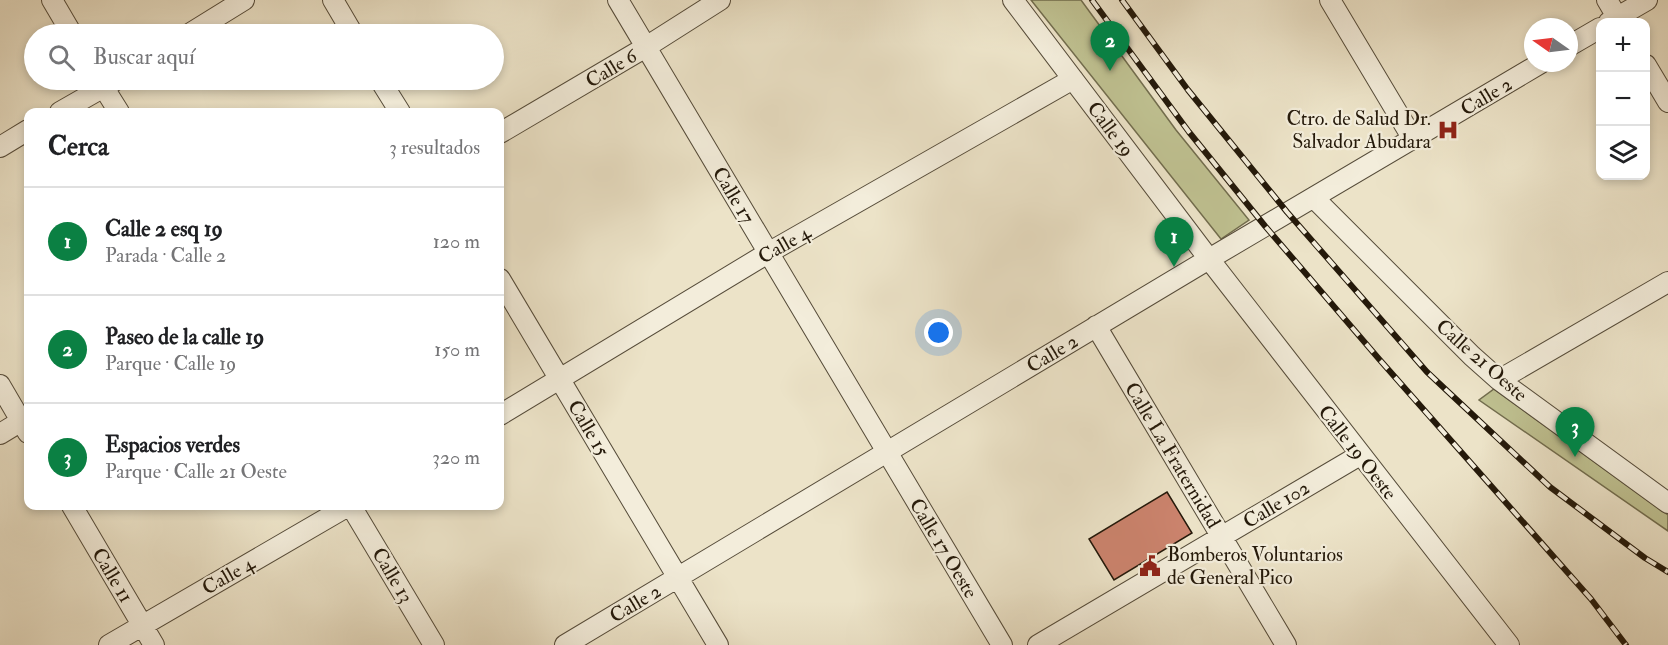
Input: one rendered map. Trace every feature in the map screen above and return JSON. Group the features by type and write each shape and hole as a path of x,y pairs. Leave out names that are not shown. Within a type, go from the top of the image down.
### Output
{"street":[{"path":"52,0 66,24"},
{"path":"205,24 244,0"},
{"path":"333,0 347,24"},
{"name":"Calle 17","path":"618,0 886,452"},
{"name":"Calle 6","path":"504,132 720,0"},
{"name":"Calle 19","path":"1013,0 1209,259"},
{"path":"1330,0 1413,139"},
{"path":"1607,0 1611,18"},
{"path":"1620,18 1647,0"},
{"path":"1578,41 1596,32"},
{"name":"Calle 2","path":"565,645 1096,326 1526,72"},
{"path":"1650,72 1668,102"},
{"name":"Calle 4","path":"504,413 768,253 1073,79"},
{"path":"66,108 94,90"},
{"path":"109,90 117,108"},
{"path":"386,90 398,108"},
{"path":"0,147 24,132"},
{"name":"Calle 21 Oeste","path":"1314,198 1472,356 1499,380 1668,502"},
{"name":"Calle 19 Oeste","path":"1209,259 1509,645"},
{"path":"1499,380 1668,282"},
{"name":"Calle 15","path":"504,286 718,645"},
{"name":"Calle La Fraternidad","path":"1096,326 1286,645"},
{"path":"0,385 24,421"},
{"path":"0,434 24,425"},
{"name":"Calle 17 Oeste","path":"886,452 1002,645"},
{"name":"Calle 102","path":"1038,645 1360,455"},
{"name":"Calle 11","path":"74,510 154,645"},
{"name":"Calle 4","path":"109,645 343,510"},
{"name":"Calle 13","path":"352,510 434,645"}],"green space":[{"path":"1031,0 1081,0 1176,130 1249,220 1221,239"},
{"path":"1494,389 1668,515 1668,531 1479,400"}],"building":[{"path":"1167,492 1192,533 1114,580 1089,539"}],"railway":[{"path":"1092,0 1189,132 1265,226 1591,599 1626,645"},
{"path":"1122,0 1188,90 1287,212 1427,372 1550,487 1645,558 1668,572"}],"place":[{"name":"Paseo de la calle 19","path":"1110,71"},
{"name":"Ctro. de Salud Dr. Salvador Abudara","path":"1448,130"},
{"name":"Calle 2 esq 19","path":"1174,267"},
{"name":"Espacios verdes","path":"1575,457"},
{"name":"Bomberos Voluntarios de General Pico","path":"1150,566"}]}
